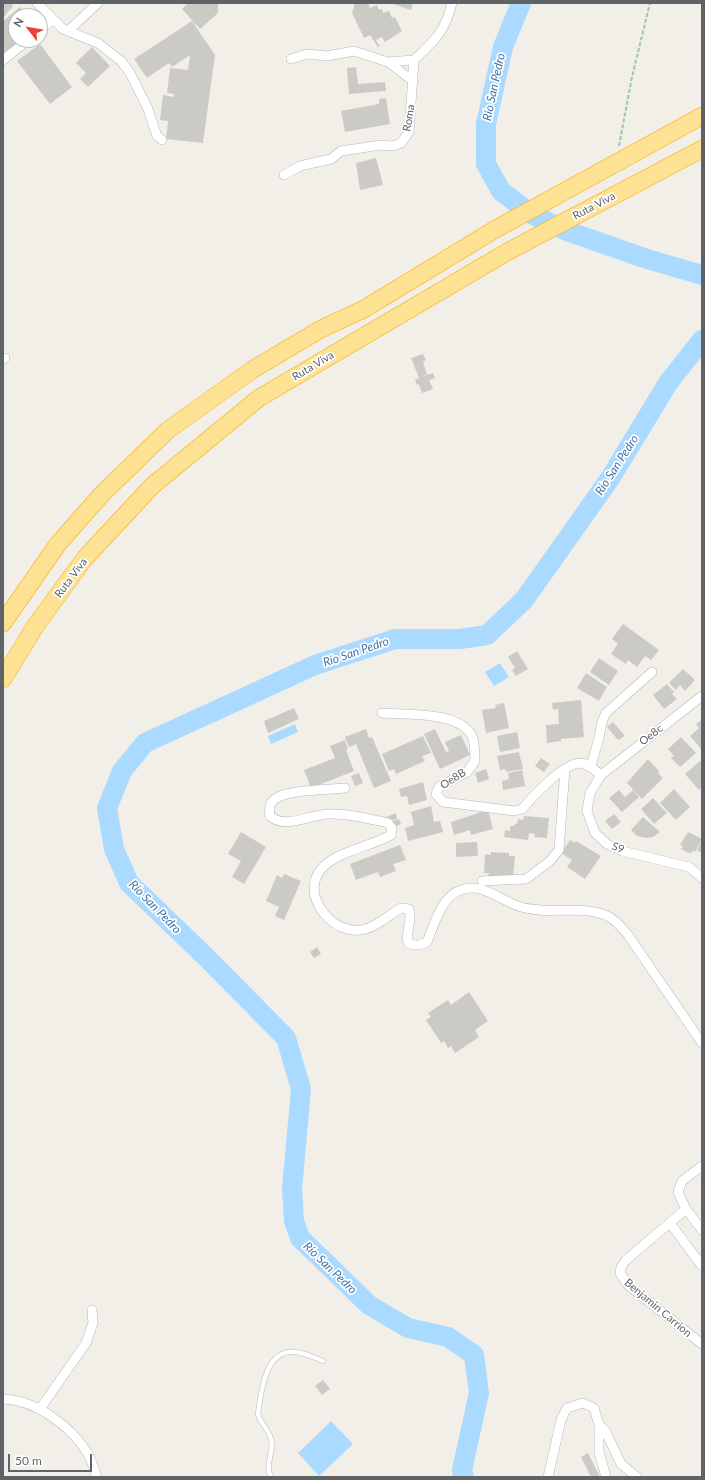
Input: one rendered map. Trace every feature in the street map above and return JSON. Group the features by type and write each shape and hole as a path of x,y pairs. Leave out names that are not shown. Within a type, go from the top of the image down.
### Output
{"highway":[{"path":"3,623 58,544 102,494 168,430 252,370 321,329 364,309 494,230 702,116"},
{"name":"Ruta Viva","path":"3,679 36,625 85,558 152,486 259,398 507,252 702,149"}],"street":[{"path":"37,3 63,29 69,30 98,43 120,61 130,73 148,109 157,136 162,140"},
{"path":"69,30 98,3"},
{"path":"388,62 414,60 439,35 448,21 452,3"},
{"path":"48,23 53,19"},
{"path":"3,60 18,48"},
{"path":"291,59 306,54 327,56 354,51 388,62 414,81"},
{"name":"Roma","path":"284,175 300,166 331,159 341,150 393,146 401,143 409,132 414,81 414,60"},
{"path":"591,766 602,722 606,713 652,672"},
{"name":"Oe8c","path":"601,775 643,740 701,699"},
{"name":"Oe8B","path":"382,713 449,718 460,724 472,737 475,761 466,772 439,787 436,794 442,802 515,811 522,809 565,769"},
{"path":"482,881 526,879 550,861 559,850 565,769 579,763 591,766 601,775"},
{"name":"S9","path":"601,775 590,793 587,811 595,833 607,844 622,851 689,867 702,878"},
{"path":"345,788 289,794 275,799 269,807 270,816 275,821 286,822 330,814 388,823 392,828 390,835 380,841 335,858 321,871 314,891 316,901 322,911 331,919 353,930 362,930 382,922 401,908 409,910 410,915 406,935 408,943 422,945 427,942 442,906 453,894 462,889 473,888 491,892 514,905 531,910 589,911 605,915 616,922 628,935 702,1043"},
{"path":"702,1166 682,1181 678,1192 686,1209 702,1230"},
{"name":"Benjamin Carrion","path":"686,1209 626,1260 621,1267 620,1273 628,1285 702,1344"},
{"path":"670,1223 702,1266"},
{"path":"40,1409 86,1343 93,1324 92,1310"},
{"path":"3,1399 22,1402 40,1409 70,1432 88,1454 97,1477"},
{"path":"548,1477 561,1420 567,1408 583,1403 594,1408 599,1425 599,1452 606,1477"},
{"path":"599,1425 605,1430 621,1464 637,1477"}],"lane":[{"path":"271,1477 268,1470 272,1445 271,1439 258,1414 268,1370 280,1354 289,1352 297,1352 323,1361"}],"path":[{"path":"616,162 632,77 650,3"}],"water":[{"path":"500,663 509,677 494,686 485,672"},
{"path":"295,724 298,732 271,744 268,736"},
{"path":"331,1421 353,1444 319,1476 298,1453"}],"building":[{"path":"3,3 11,3 13,6 11,8 8,8 8,12 3,18"},
{"path":"188,3 218,3 218,13 200,29 182,9"},
{"path":"355,3 368,3 370,8 377,5 379,10 382,9 383,13 389,11 392,18 395,17 402,31 385,42 382,37 376,40 380,47 378,47 370,35 364,38 352,13"},
{"path":"390,3 413,3 411,10"},
{"path":"8,17 8,48 15,48 3,58 3,21"},
{"path":"192,21 215,55 203,143 166,139 168,121 160,120 163,95 174,97 174,94 167,93 170,68 188,70 190,55 172,67 169,63 147,78 134,59"},
{"path":"92,47 110,66 88,87 80,79 86,73 76,63"},
{"path":"35,48 43,48 72,87 50,104 17,61"},
{"path":"356,67 358,84 385,82 386,91 349,94 347,68"},
{"path":"386,98 390,124 345,132 341,111 379,104 379,99"},
{"path":"376,158 383,185 360,190 356,163"},
{"path":"423,354 426,360 423,362 427,374 421,377 433,373 435,378 429,380 433,389 422,393 419,384 417,385 415,380 419,378 411,358"},
{"path":"623,624 659,650 651,660 645,656 637,667 628,660 626,664 611,654 618,644 612,639"},
{"path":"517,651 528,669 516,676 512,670 515,668 508,657"},
{"path":"599,658 618,671 609,685 590,672"},
{"path":"683,669 695,680 685,691 680,685 676,690 669,683"},
{"path":"586,673 607,687 599,701 577,688"},
{"path":"667,684 674,692 672,694 677,699 664,709 653,695"},
{"path":"581,700 584,737 561,739 561,741 547,743 546,725 559,724 558,709 553,710 552,703"},
{"path":"504,703 509,728 486,733 482,710 496,708 495,705"},
{"path":"294,708 299,719 268,733 264,721"},
{"path":"702,720 702,750 690,736 699,728 696,724"},
{"path":"613,722 625,736 618,740 607,727"},
{"path":"366,729 369,738 372,737 391,781 374,788 356,744 349,747 345,737"},
{"path":"435,729 446,752 449,751 445,742 461,735 470,755 440,769 424,734"},
{"path":"517,732 520,748 500,752 497,736"},
{"path":"423,736 431,753 422,756 425,761 396,774 394,769 389,771 382,754"},
{"path":"681,737 696,753 680,767 671,758 674,756 668,749"},
{"path":"345,740 348,749 346,750 354,771 311,788 304,770 335,758 330,746"},
{"path":"519,752 523,769 506,772 505,769 500,770 497,756"},
{"path":"541,758 550,764 544,772 535,766"},
{"path":"648,759 663,778 642,799 627,783"},
{"path":"700,761 702,763 702,787 699,790 685,774"},
{"path":"486,769 489,779 478,783 475,773"},
{"path":"522,770 525,786 503,790 502,781 509,779 508,773"},
{"path":"359,773 363,783 355,786 351,776"},
{"path":"423,782 427,800 409,805 407,796 401,797 399,789"},
{"path":"674,789 690,807 676,820 660,803"},
{"path":"619,790 625,797 633,790 639,797 622,812 609,798"},
{"path":"653,798 667,813 654,824 641,809"},
{"path":"431,806 434,822 440,821 443,832 408,841 405,828 414,825 411,812"},
{"path":"488,810 493,829 471,835 470,830 454,835 451,822"},
{"path":"396,813 397,819 388,822 386,817"},
{"path":"614,814 621,822 612,829 605,821"},
{"path":"524,816 549,818 547,838 534,837 535,834 529,833 528,840 504,837 505,830 510,831 510,826 517,824 518,819 523,820"},
{"path":"643,817 660,832 653,837 646,838 637,836 631,830"},
{"path":"399,819 401,824 393,828 391,822"},
{"path":"241,832 266,847 244,884 232,877 241,861 228,854"},
{"path":"688,832 702,839 695,852 692,851 691,854 681,849 683,846 680,845"},
{"path":"570,840 575,843 576,841 601,856 585,879 567,867 572,860 561,853"},
{"path":"702,841 702,853 697,850"},
{"path":"477,842 478,856 456,857 456,843"},
{"path":"400,845 406,860 393,864 396,871 380,877 378,872 356,880 350,864"},
{"path":"491,852 509,853 509,856 515,856 513,876 488,876 489,873 484,873 485,854 491,855"},
{"path":"284,874 301,881 284,920 275,916 279,907 266,901 277,875 282,878"},
{"path":"317,947 321,954 314,958 310,952"},
{"path":"469,992 488,1021 475,1030 479,1037 455,1053 451,1046 448,1048 444,1041 441,1043 426,1020 431,1017 428,1013 448,1000 451,1005"},
{"path":"323,1380 330,1389 322,1395 315,1386"},
{"path":"588,1453 600,1477 591,1477 581,1457"}],"waterway":[{"name":"Río San Pedro","path":"521,3 503,47 486,124 486,164 501,191 531,214 567,231 647,259 702,275"},
{"name":"Río San Pedro","path":"464,1477 462,1470 479,1393 474,1355 448,1337 408,1328 369,1305 300,1238 294,1221 292,1189 301,1089 286,1038 207,958 129,883 114,849 107,808 122,771 145,743 315,665 395,639 460,639 487,635 524,600 611,477 668,383 702,340"}]}
